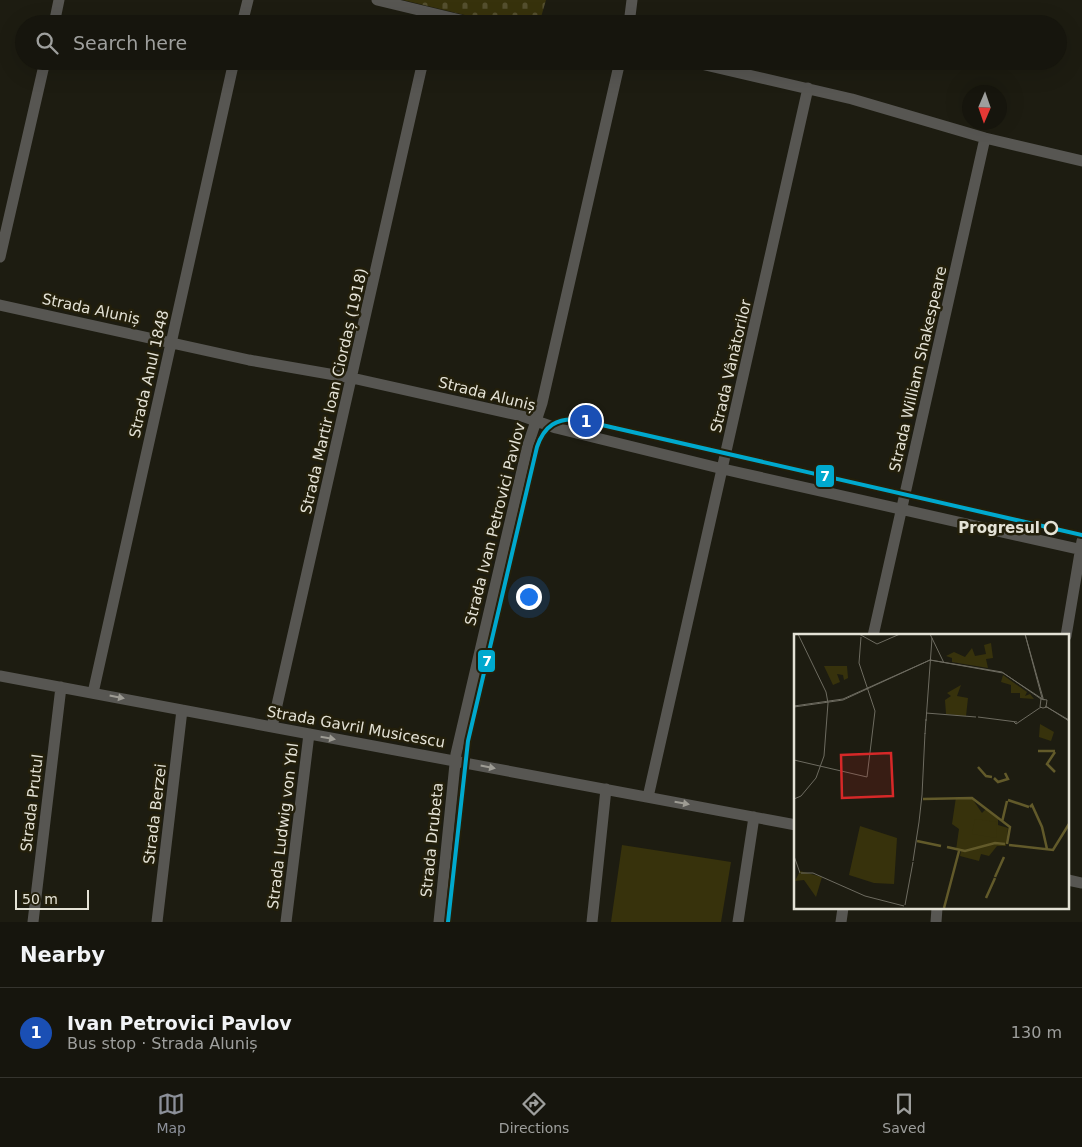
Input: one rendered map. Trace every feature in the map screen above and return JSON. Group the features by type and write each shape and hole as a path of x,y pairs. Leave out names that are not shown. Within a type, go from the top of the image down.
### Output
{"street":[{"path":"56,15 59,0"},
{"path":"244,15 248,0"},
{"path":"377,0 420,15"},
{"path":"630,15 632,0"},
{"path":"0,257 43,70"},
{"name":"Strada Anul 1848","path":"93,693 232,70"},
{"name":"Strada Martir Ioan Ciordaș (1918)","path":"272,727 421,70"},
{"name":"Strada Ivan Petrovici Pavlov","path":"455,760 528,445 542,403 618,70"},
{"path":"728,70 852,98 985,138 1082,161"},
{"name":"Strada Vânătorilor","path":"648,797 808,88"},
{"name":"Strada William Shakespeare","path":"873,634 985,138"},
{"name":"Strada Aluniș","path":"0,305 249,360 352,378 522,416 723,468 901,510 1082,547"},
{"path":"1066,634 1082,547"},
{"name":"Strada Gavril Musicescu","path":"0,676 794,825"},
{"name":"Strada Prutul","path":"33,922 61,687"},
{"name":"Strada Berzei","path":"157,922 182,710"},
{"name":"Strada Ludwig von Ybl","path":"286,922 309,734"},
{"name":"Strada Drubeta","path":"439,922 455,760"},
{"path":"592,922 606,789"},
{"path":"738,922 754,816"}],"green space":[{"path":"403,0 546,0 542,15 465,15"},
{"path":"622,845 731,862 721,922 611,922"}],"transit line":[{"name":"7","path":"448,922 468,741 537,447 543,434 552,424 565,420 580,420 1082,535"}],"place":[{"name":"Ivan Petrovici Pavlov","path":"586,421"},
{"name":"Progresul","path":"1051,528"}]}
